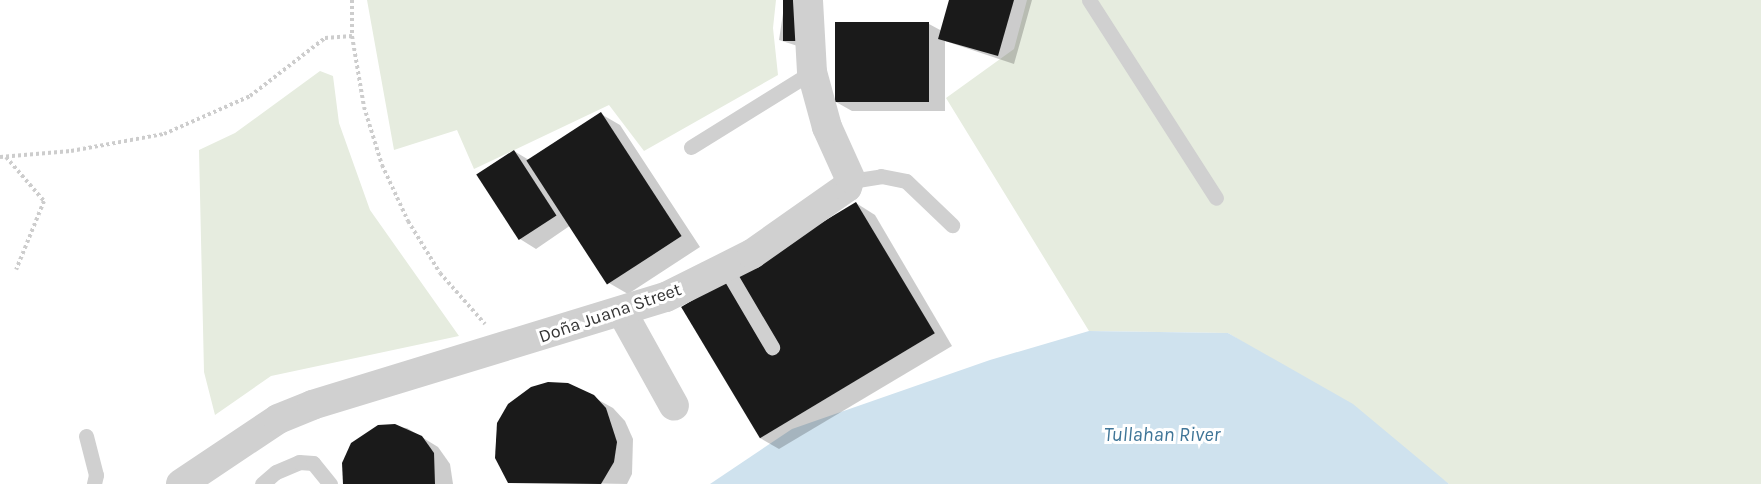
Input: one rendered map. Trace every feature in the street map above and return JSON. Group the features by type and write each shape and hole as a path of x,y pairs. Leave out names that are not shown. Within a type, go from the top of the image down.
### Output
{"street":[{"path":"808,0 812,72 827,127 850,181"},
{"name":"Doña Juana Street","path":"181,484 278,420 312,405 666,297 726,269 847,188 850,181"},
{"path":"622,312 674,406"}],"lane":[{"path":"1089,0 1216,198"},
{"path":"691,147 812,72"},
{"path":"850,181 881,176 906,181 952,225"},
{"path":"726,269 772,347"},
{"path":"86,436 96,475 94,484"},
{"path":"262,484 276,472 299,462 313,463 330,484"}],"path":[{"path":"352,0 352,36 364,107 382,165 408,221 440,273 480,319"},
{"path":"0,158 71,151 164,134 250,96 325,38 352,36"},
{"path":"6,157 44,201 16,270"}],"shaded area":[{"path":"367,0 776,0 773,28 778,75 644,151 609,105 474,169 457,130 394,150"},
{"path":"1027,0 1761,0 1761,484 1449,484 1280,365 1228,333 1089,331 946,98 1014,49"},
{"path":"320,71 333,76 339,123 370,210 459,336 271,376 215,415 204,372 199,150 235,133"}],"water":[{"name":"Tullahan River","path":"1089,331 1228,333 1353,404 1449,484 710,484 792,429 990,360"}],"building":[{"path":"783,0 802,0 802,41 783,41"},
{"path":"949,0 1014,0 998,56 938,39"},
{"path":"835,22 929,22 929,102 835,102"},
{"path":"601,112 682,236 607,285 526,160"},
{"path":"514,150 556,215 519,240 476,175"},
{"path":"856,202 935,333 760,438 681,307"},
{"path":"548,382 568,383 594,395 606,408 617,442 614,462 601,484 508,483 495,458 497,423 508,404 531,387"},
{"path":"395,424 422,436 434,453 435,484 343,484 342,463 351,443 378,425"}]}
